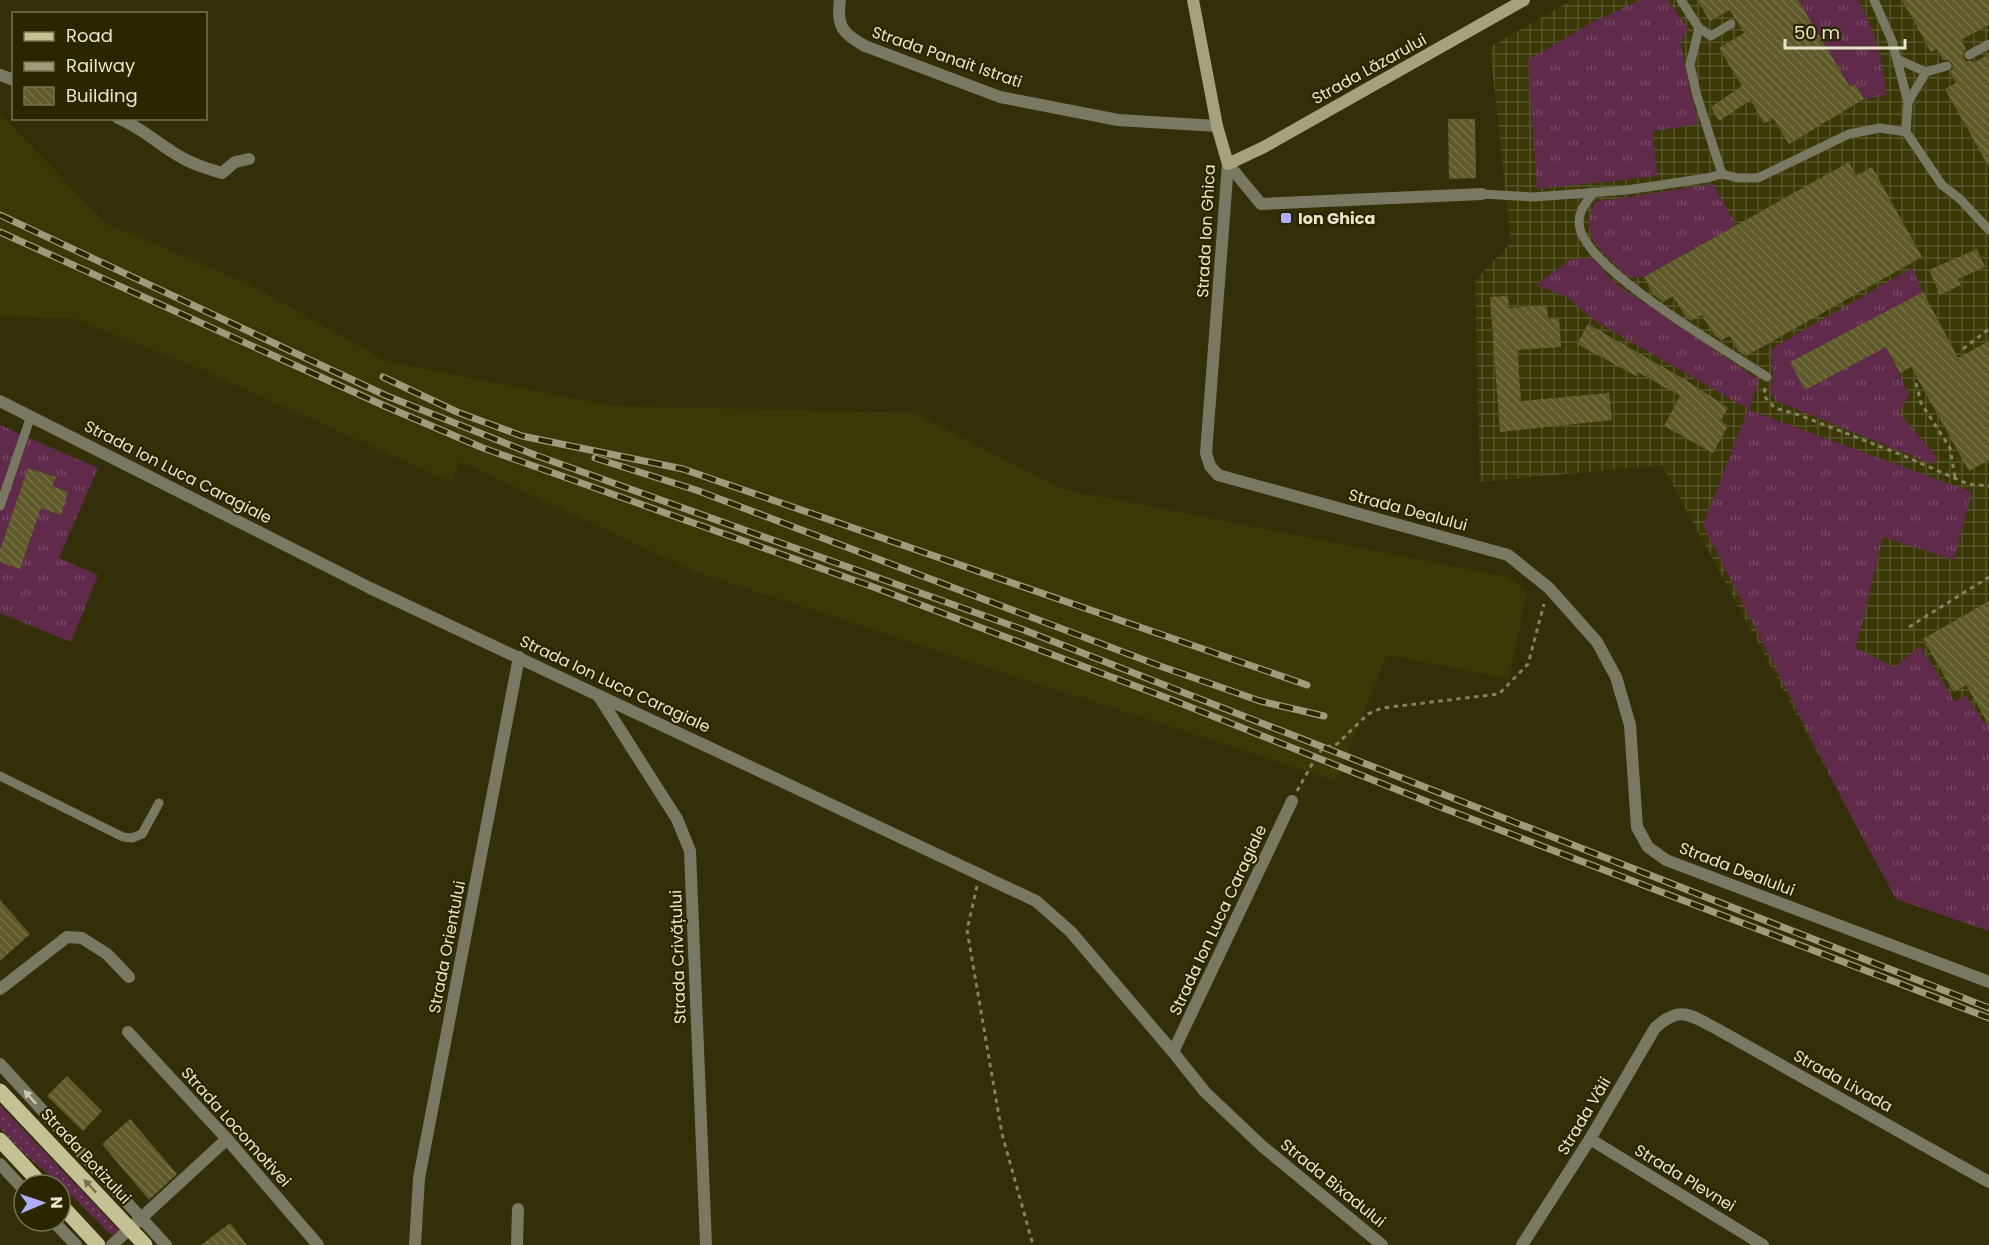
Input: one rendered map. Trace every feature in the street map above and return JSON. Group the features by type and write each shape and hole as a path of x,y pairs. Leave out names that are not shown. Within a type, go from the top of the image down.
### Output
{"main road":[{"name":"Strada Botizului","path":"0,1091 135,1223 145,1245"},
{"path":"0,1140 31,1173"},
{"path":"72,1217 98,1245"}],"street":[{"name":"Strada Panait Istrati","path":"840,0 838,21 843,32 853,40 1000,97 1118,120 1217,126"},
{"name":"Strada Ion Ghica","path":"1193,0 1217,126 1228,164 1206,453 1210,466"},
{"name":"Strada Lăzarului","path":"1228,164 1264,147 1524,0"},
{"path":"122,120 135,125 173,153 195,165 222,173 235,162 249,159"},
{"path":"1228,164 1261,204 1482,194"},
{"name":"Strada Ion Luca Caragiale","path":"0,400 370,588 1036,901 1071,932 1205,1092 1262,1146"},
{"name":"Strada Dealului","path":"1210,466 1218,475 1508,555 1549,588 1597,642 1617,677 1630,725 1637,827 1648,847 1666,860 1989,982"},
{"name":"Strada Orientului","path":"415,1245 419,1178 519,657"},
{"name":"Strada Crivățului","path":"597,694 678,819 690,851 706,1245"},
{"name":"Strada Ion Luca Caragiale","path":"1173,1052 1292,801"},
{"path":"0,989 67,937 82,938 107,954 129,977"},
{"name":"Strada Văii","path":"1522,1245 1590,1139 1655,1028 1668,1016 1679,1013"},
{"name":"Strada Livada","path":"1679,1013 1717,1029 1989,1182"},
{"name":"Strada Locomotivei","path":"128,1032 227,1139 318,1245"},
{"path":"0,1064 135,1223 166,1245"},
{"path":"112,1245 227,1139"},
{"name":"Strada Plevnei","path":"1590,1139 1763,1245"},
{"name":"Strada Bixadului","path":"1262,1146 1382,1245"},
{"path":"0,1164 12,1177"},
{"path":"517,1245 518,1209"},
{"path":"64,1233 76,1245"}],"lane":[{"path":"1681,0 1699,28 1711,36 1731,24"},
{"path":"1874,0 1892,41 1908,102 1906,132 1942,185 1989,230"},
{"path":"1699,28 1690,65 1697,96 1722,174"},
{"path":"1969,55 1989,44"},
{"path":"1897,59 1926,72 1947,66"},
{"path":"1908,102 1926,72"},
{"path":"1482,194 1534,197 1594,192 1707,178 1722,174 1738,178 1758,178 1849,134 1880,128 1906,132"},
{"path":"1594,192 1580,211 1580,230 1590,247 1632,288 1767,378"},
{"path":"0,506 31,416"},
{"path":"0,776 123,837 132,838 142,834 159,803"}],"path":[{"path":"1963,349 1989,329"},
{"path":"1767,378 1764,396 1775,408 1902,455 1968,484 1989,486"},
{"path":"1916,383 1921,404 1950,448 1954,478"},
{"path":"1909,627 1989,577"},
{"path":"1292,801 1323,748 1337,744 1368,714 1382,708 1499,694 1528,664 1549,588"},
{"path":"980,875 967,930 1002,1134 1033,1245"}],"shaded area":[{"path":"1572,0 1989,0 1989,931 1896,899 1662,465 1480,482 1475,281 1511,243 1490,47"},
{"path":"0,113 105,223 249,284 386,361 612,406 914,413 1062,489 1508,577 1527,592 1509,679 1387,655 1336,781 696,572 461,462 451,482 191,365 72,318 0,317"}],"green space":[{"path":"1640,0 1668,0 1688,29 1680,43 1698,124 1653,131 1657,176 1537,189 1528,60 1589,24"},
{"path":"1798,0 1858,0 1877,46 1886,95 1864,99 1856,85 1850,87"},
{"path":"1713,184 1736,225 1644,277 1628,277 1602,252 1591,235 1590,215 1595,202"},
{"path":"1592,258 1615,283 1759,380 1749,410 1972,492 1954,560 1883,537 1856,648 1894,667 1920,646 1955,702 1966,695 1985,724 1989,722 1989,931 1896,899 1844,803 1703,525 1748,409 1595,321 1567,297 1536,285 1571,259"},
{"path":"1912,268 1923,292 1791,362 1886,347 1909,394 1899,413 1937,457 1932,464 1776,401 1770,391 1773,374 1771,349"},
{"path":"0,425 98,468 59,558 98,575 71,642 0,613"},
{"path":"0,1105 65,1173 47,1173 22,1152 0,1128"},
{"path":"72,1181 119,1230 113,1235 72,1196"}],"building":[{"path":"1697,0 1798,0 1850,87 1855,84 1864,99 1789,144 1773,118 1764,124 1751,100 1719,121 1711,107 1742,86 1719,48 1744,33 1730,10 1710,21"},
{"path":"1902,0 1989,0 1989,25 1961,40 1966,49 1962,55 1966,61 1973,63 1989,54 1989,167 1945,89 1956,83 1950,72 1953,64 1949,60 1943,60 1937,49 1931,52"},
{"path":"1448,119 1475,119 1476,178 1449,179"},
{"path":"1849,162 1856,176 1872,167 1922,257 1746,356 1738,351 1730,336 1721,340 1714,335 1702,315 1691,321 1685,316 1673,296 1663,302 1653,294 1644,277"},
{"path":"1977,249 1985,267 1958,279 1961,285 1940,295 1929,270"},
{"path":"1923,292 1958,358 1989,341 1989,460 1969,471 1911,367 1900,373 1886,347 1805,390 1790,362"},
{"path":"1508,296 1509,308 1547,305 1548,319 1559,318 1561,347 1517,350 1521,401 1609,393 1612,420 1500,432 1490,297"},
{"path":"1588,324 1689,382 1728,408 1720,421 1728,426 1713,453 1664,426 1680,396 1638,372 1636,376 1577,344"},
{"path":"28,468 56,477 52,486 68,492 61,515 41,508 20,569 0,562 0,550"},
{"path":"1989,601 1989,725 1966,685 1954,692 1923,639"},
{"path":"0,900 30,934 0,961"},
{"path":"67,1076 102,1111 83,1131 47,1096"},
{"path":"130,1119 177,1174 149,1200 102,1144"},
{"path":"230,1223 247,1245 201,1245"}],"railway":[{"path":"0,215 387,396 535,455 1024,630 1989,1008"},
{"path":"0,232 483,448 876,588 1175,701 1443,808 1989,1018"},
{"path":"383,377 457,412 522,436 683,469 1307,685"},
{"path":"595,458 696,490 1160,666 1260,701 1324,716"}],"place":[{"name":"Ion Ghica","path":"1286,218"}]}
